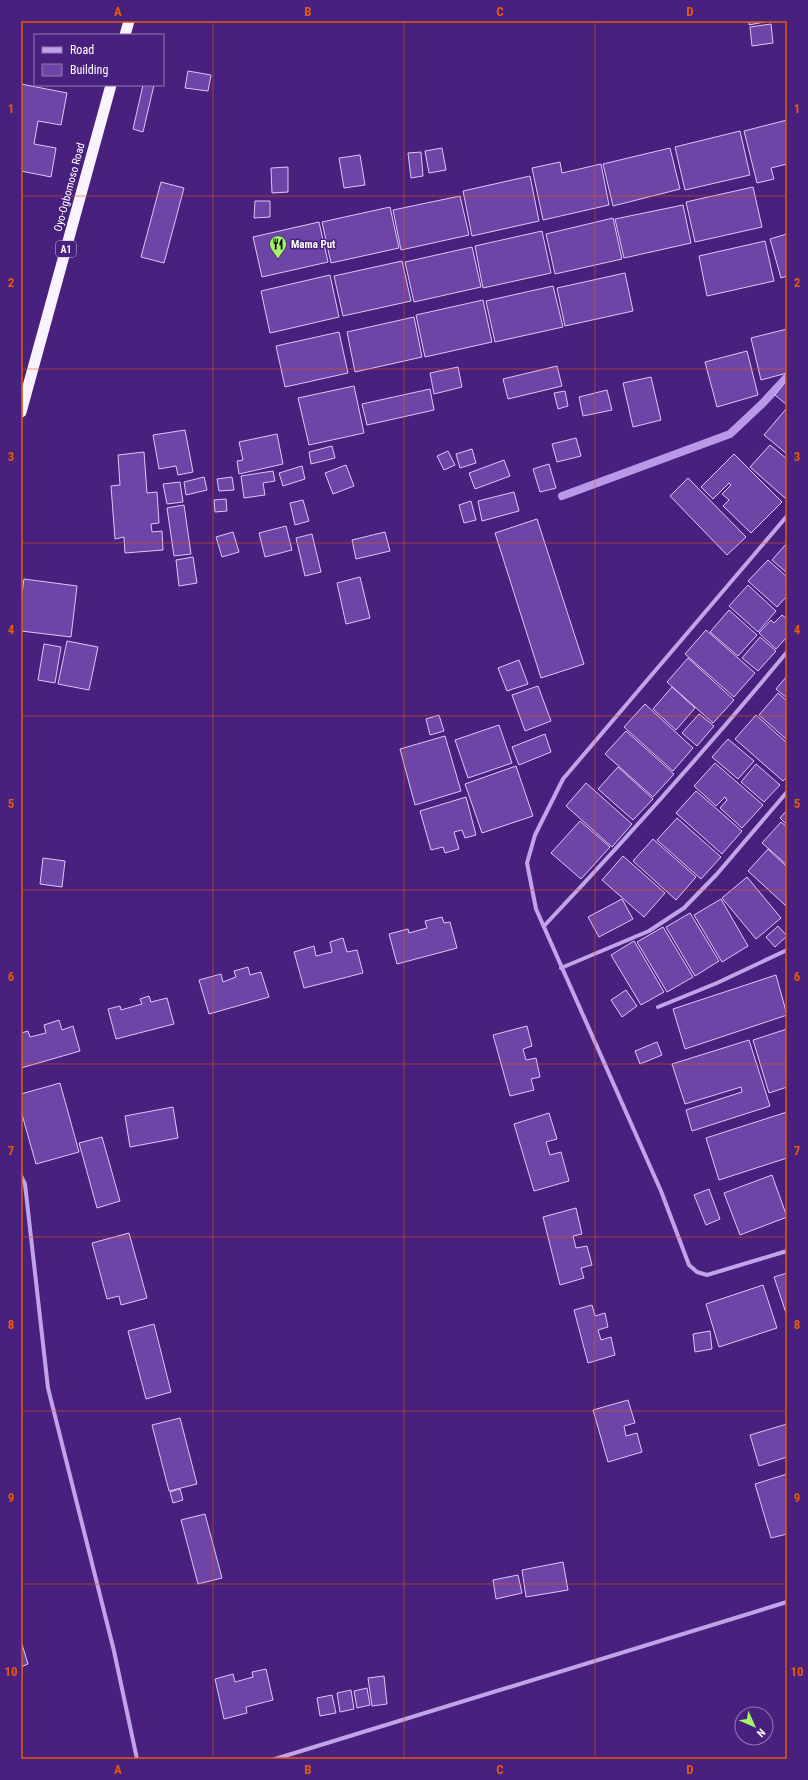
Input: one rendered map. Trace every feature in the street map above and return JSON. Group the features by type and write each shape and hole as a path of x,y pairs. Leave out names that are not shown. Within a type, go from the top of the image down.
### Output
{"highway":[{"path":"125,34 129,21"},
{"name":"Oyo-Ogbomoso Road","path":"21,412 111,86"}],"street":[{"path":"787,516 563,779 535,835 527,863 536,909 661,1191 689,1265 697,1272 707,1275 787,1251"},
{"path":"544,926 607,860 710,744 787,652"},
{"path":"561,968 649,931 684,908 717,874 787,792"},
{"path":"658,1007 717,983 787,950"},
{"path":"21,1176 25,1184 48,1388 114,1651 137,1759"},
{"path":"275,1759 787,1602"}],"building":[{"path":"749,21 769,21 749,25"},
{"path":"771,24 773,43 752,46 750,27"},
{"path":"188,71 211,75 208,91 185,88"},
{"path":"21,84 67,93 61,125 38,121 34,144 56,148 51,177 21,171"},
{"path":"143,86 154,86 143,132 133,129"},
{"path":"787,120 787,164 771,168 774,179 757,183 744,131"},
{"path":"740,131 750,175 685,190 675,147"},
{"path":"442,148 446,170 429,173 425,151"},
{"path":"670,148 680,189 613,206 603,164"},
{"path":"421,152 423,176 411,178 408,153"},
{"path":"360,155 365,185 344,188 339,158"},
{"path":"560,162 562,173 601,164 609,205 543,220 532,168"},
{"path":"288,167 288,192 272,193 271,168"},
{"path":"530,176 539,221 472,236 463,191"},
{"path":"161,182 184,188 164,263 141,257"},
{"path":"753,187 762,227 695,242 686,202"},
{"path":"460,196 469,235 401,250 393,210"},
{"path":"255,201 270,201 270,217 254,218"},
{"path":"683,205 691,243 624,258 615,219"},
{"path":"390,207 399,248 331,263 322,222"},
{"path":"613,218 622,259 555,274 546,234"},
{"path":"319,222 328,262 262,277 253,237"},
{"path":"542,231 551,273 483,288 475,246"},
{"path":"787,234 787,276 781,278 770,239"},
{"path":"765,241 774,281 707,296 699,256"},
{"path":"472,247 481,287 414,302 405,262"},
{"path":"402,261 411,301 343,316 334,276"},
{"path":"625,273 633,311 565,326 557,288"},
{"path":"330,275 339,317 270,333 261,291"},
{"path":"553,286 563,327 495,342 486,301"},
{"path":"483,300 492,342 425,357 416,315"},
{"path":"414,317 422,357 355,372 347,332"},
{"path":"787,329 787,373 761,380 751,338"},
{"path":"339,332 348,373 285,387 276,346"},
{"path":"747,351 758,395 717,407 705,362"},
{"path":"557,366 562,386 508,399 503,379"},
{"path":"458,367 462,387 434,394 430,373"},
{"path":"651,377 661,420 633,427 623,383"},
{"path":"787,380 787,405 775,395"},
{"path":"354,386 364,433 309,445 298,398"},
{"path":"430,389 434,410 367,425 362,404"},
{"path":"607,390 612,410 583,416 579,397"},
{"path":"565,391 568,406 558,409 554,393"},
{"path":"786,409 787,410 787,454 764,435"},
{"path":"185,430 193,472 178,475 176,466 159,469 153,435"},
{"path":"277,434 283,464 239,474 237,461 243,460 239,442"},
{"path":"576,438 581,456 557,462 552,444"},
{"path":"770,445 787,459 787,495 785,498 750,467"},
{"path":"332,446 335,458 311,464 309,452"},
{"path":"472,449 476,463 460,468 456,454"},
{"path":"448,451 455,465 444,470 437,456"},
{"path":"144,452 147,493 157,492 159,523 151,524 152,532 162,531 163,550 125,553 124,537 115,539 111,486 120,485 118,455"},
{"path":"734,454 782,502 751,533 723,506 729,500 722,494 731,485 729,483 713,499 701,487"},
{"path":"504,460 510,476 475,489 469,473"},
{"path":"549,464 556,488 540,492 533,469"},
{"path":"346,465 354,486 333,494 325,473"},
{"path":"302,466 305,479 283,486 279,473"},
{"path":"273,471 275,481 263,483 265,495 244,498 241,476"},
{"path":"204,477 207,490 186,495 184,482"},
{"path":"232,477 234,490 219,491 217,479"},
{"path":"688,478 746,537 727,555 670,496"},
{"path":"180,482 183,502 167,504 163,484"},
{"path":"514,492 519,511 482,521 478,501"},
{"path":"226,499 227,511 215,512 214,500"},
{"path":"303,500 309,521 295,525 290,503"},
{"path":"471,501 476,520 464,523 459,505"},
{"path":"184,505 191,554 174,556 167,508"},
{"path":"537,519 584,664 541,678 495,533"},
{"path":"286,526 292,550 265,557 259,533"},
{"path":"233,532 239,552 222,557 216,537"},
{"path":"385,532 390,551 356,559 352,540"},
{"path":"312,534 321,572 305,576 296,538"},
{"path":"787,543 787,573 772,560"},
{"path":"193,557 197,583 179,586 176,560"},
{"path":"768,560 787,577 787,596 777,607 748,581"},
{"path":"360,577 370,618 346,624 337,583"},
{"path":"24,579 77,586 71,637 21,631 21,600"},
{"path":"748,585 776,611 758,632 729,606"},
{"path":"729,610 757,635 738,656 710,632"},
{"path":"782,615 787,619 787,637 776,649 759,633 771,620 774,623"},
{"path":"706,630 755,673 734,697 685,654"},
{"path":"760,637 776,651 758,671 742,658"},
{"path":"67,641 98,647 89,690 58,684"},
{"path":"44,644 61,647 55,683 38,680"},
{"path":"688,658 734,700 713,723 667,682"},
{"path":"519,660 528,684 507,691 498,668"},
{"path":"787,676 787,698 776,689"},
{"path":"538,686 551,721 525,731 512,695"},
{"path":"672,687 695,708 676,730 653,709"},
{"path":"778,693 787,701 786,739 759,715"},
{"path":"645,704 693,748 673,771 624,727"},
{"path":"699,714 714,726 697,746 682,733"},
{"path":"439,715 444,731 430,735 426,719"},
{"path":"756,715 787,743 787,777 783,781 735,739"},
{"path":"499,725 512,763 468,778 455,740"},
{"path":"626,731 674,774 653,797 605,754"},
{"path":"545,734 551,752 519,765 512,747"},
{"path":"445,736 461,791 415,805 400,749"},
{"path":"728,739 754,761 738,779 712,757"},
{"path":"715,763 763,805 742,828 720,808 727,800 725,797 716,806 694,786"},
{"path":"756,764 780,785 764,802 741,782"},
{"path":"516,766 533,816 482,833 465,784"},
{"path":"618,767 653,799 633,820 598,789"},
{"path":"586,783 632,824 612,847 566,806"},
{"path":"696,791 742,831 722,854 676,813"},
{"path":"466,797 476,835 465,838 462,830 454,832 459,849 445,853 443,847 431,850 420,811"},
{"path":"787,810 787,825 780,818"},
{"path":"677,818 721,857 701,879 657,840"},
{"path":"580,821 610,847 581,879 551,853"},
{"path":"781,822 787,827 787,865 762,843"},
{"path":"653,839 696,877 676,900 633,861"},
{"path":"768,849 787,867 786,906 748,871"},
{"path":"623,856 665,893 644,917 602,880"},
{"path":"43,858 65,861 62,887 40,884"},
{"path":"747,877 781,918 756,939 722,898"},
{"path":"622,899 633,919 599,937 588,917"},
{"path":"721,899 748,946 722,962 694,915"},
{"path":"690,913 719,961 695,976 666,927"},
{"path":"442,917 444,923 450,922 457,948 397,964 389,934 408,929 409,933 427,928 425,921"},
{"path":"778,926 787,936 775,947 766,937"},
{"path":"663,927 693,977 667,992 637,942"},
{"path":"343,938 347,952 357,950 363,973 304,988 294,952 314,946 316,956 332,952 330,942"},
{"path":"634,941 664,992 641,1005 611,955"},
{"path":"248,967 250,975 261,972 269,997 209,1014 199,980 221,974 223,982 236,977 234,971"},
{"path":"776,975 787,1015 685,1049 673,1009"},
{"path":"626,990 637,1006 622,1017 611,1000"},
{"path":"149,996 151,1002 167,998 174,1024 116,1039 108,1009 120,1006 121,1010 142,1004 140,999"},
{"path":"59,1020 62,1030 73,1026 80,1051 21,1068 21,1033 28,1031 30,1037 46,1033 44,1025"},
{"path":"527,1026 532,1046 523,1049 526,1060 536,1058 540,1077 531,1079 534,1090 510,1096 493,1035"},
{"path":"787,1029 787,1087 769,1093 753,1040"},
{"path":"749,1040 770,1106 692,1131 686,1110 742,1092 741,1087 685,1104 672,1064"},
{"path":"657,1042 662,1055 640,1064 635,1051"},
{"path":"60,1083 79,1152 36,1164 21,1111 21,1094"},
{"path":"173,1107 178,1138 130,1147 125,1116"},
{"path":"787,1112 787,1158 719,1180 706,1138"},
{"path":"549,1113 557,1139 546,1142 550,1155 561,1152 569,1181 534,1191 514,1124"},
{"path":"102,1137 120,1201 97,1208 79,1143"},
{"path":"772,1175 787,1217 740,1235 724,1193"},
{"path":"709,1189 720,1219 706,1225 694,1195"},
{"path":"576,1208 582,1234 573,1236 576,1248 587,1246 592,1265 581,1268 584,1278 560,1285 543,1217"},
{"path":"129,1233 147,1298 121,1305 119,1296 107,1299 92,1243"},
{"path":"787,1273 787,1316 774,1277"},
{"path":"763,1285 777,1328 719,1347 706,1304"},
{"path":"592,1305 595,1316 605,1313 608,1327 598,1330 601,1340 611,1337 615,1355 588,1363 574,1310"},
{"path":"154,1324 171,1392 146,1399 128,1331"},
{"path":"710,1331 712,1349 695,1352 693,1334"},
{"path":"628,1400 635,1423 624,1426 626,1436 637,1433 642,1452 608,1462 593,1410"},
{"path":"180,1418 197,1484 169,1491 152,1425"},
{"path":"787,1424 787,1457 759,1466 750,1435"},
{"path":"787,1474 787,1534 771,1538 755,1484"},
{"path":"180,1489 183,1500 173,1503 170,1492"},
{"path":"205,1514 222,1578 198,1584 181,1520"},
{"path":"563,1562 568,1590 526,1597 522,1570"},
{"path":"518,1575 522,1593 496,1599 493,1580"},
{"path":"21,1641 28,1664 21,1667"},
{"path":"266,1669 273,1700 246,1707 247,1713 224,1719 215,1679 233,1674 235,1682 253,1677 252,1672"},
{"path":"384,1676 387,1704 372,1706 368,1678"},
{"path":"367,1688 370,1705 357,1708 354,1691"},
{"path":"351,1690 354,1709 340,1712 337,1693"},
{"path":"332,1695 336,1713 320,1716 317,1698"}],"waterway":[{"path":"562,496 730,434 762,404 787,377"}],"place":[{"name":"Mama Put","path":"278,259"}]}
